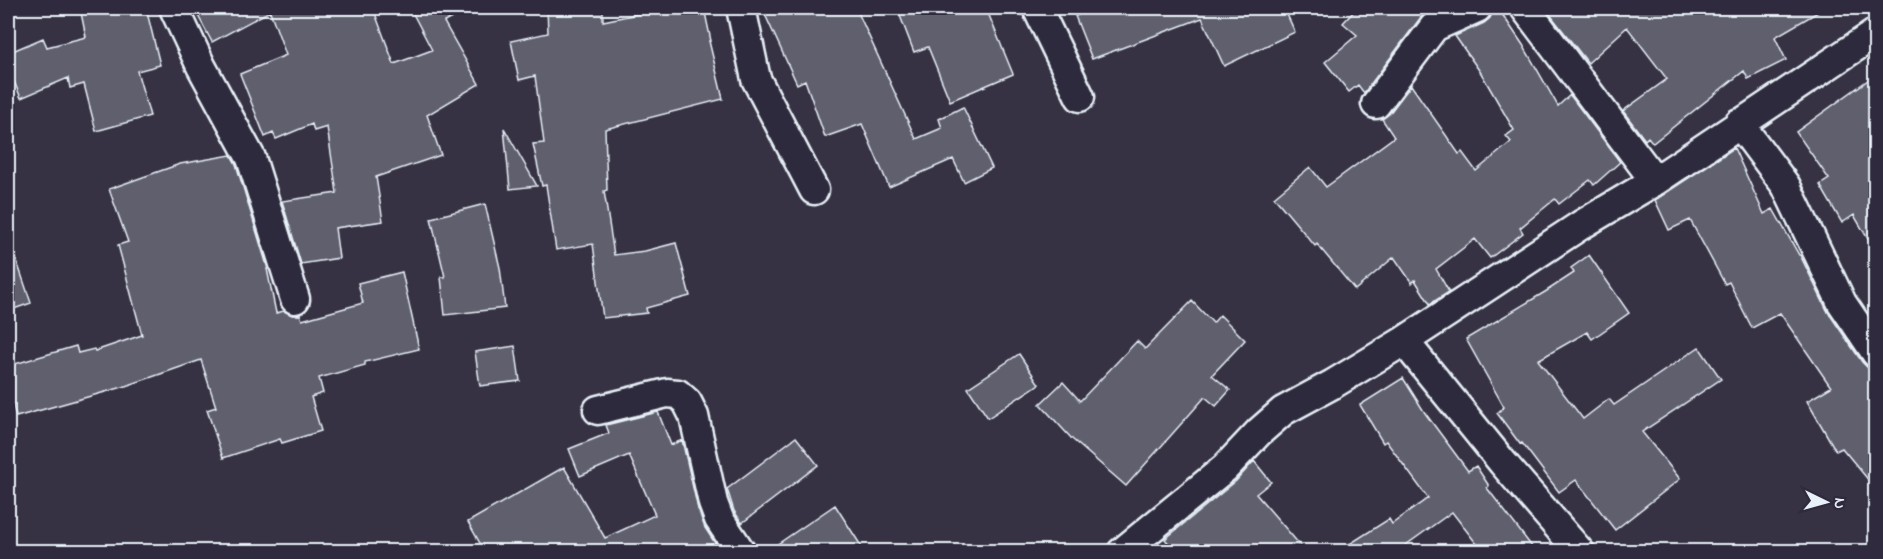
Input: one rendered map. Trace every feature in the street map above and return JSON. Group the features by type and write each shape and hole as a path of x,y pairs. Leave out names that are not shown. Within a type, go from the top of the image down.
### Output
{"street":[{"path":"174,8 201,66 251,158 295,299"},
{"path":"741,8 756,79 814,190"},
{"path":"1037,8 1080,97"},
{"path":"1376,104 1434,27 1477,8"},
{"path":"1525,8 1655,180"},
{"path":"1122,552 1225,468 1259,432 1283,411 1333,384 1404,340 1581,225 1655,180 1875,33"},
{"path":"1740,123 1786,186 1842,303 1875,353"},
{"path":"1404,340 1503,463 1580,552"},
{"path":"598,410 667,393 678,394 687,402 694,416 713,503 719,519 741,552"}],"building":[{"path":"80,8 146,8 160,65 137,71 150,116 96,131 84,84 70,88 68,78 21,98 8,67 8,53 43,38 47,47 86,37"},
{"path":"194,8 373,8 394,64 432,50 410,8 472,8 444,22 479,84 427,115 441,155 376,177 383,221 335,228 339,258 301,264 282,201 337,193 327,127 314,131 312,124 276,139 273,133 265,137 240,74 286,55 270,11 212,42"},
{"path":"547,8 603,8 603,21 667,8 704,8 711,41 709,41 723,99 605,129 607,190 604,191 614,255 645,251 676,243 690,296 646,308 647,313 603,318 593,244 556,250 546,185 542,186 533,144 544,143 535,76 519,80 511,41 548,33"},
{"path":"762,8 856,8 916,139 942,128 939,119 963,107 992,168 964,182 953,159 889,187 862,124 825,137 805,80 797,84"},
{"path":"897,8 986,8 1013,74 950,101 928,47 914,52"},
{"path":"1097,8 1284,8 1295,32 1224,66 1202,18 1092,59 1075,16"},
{"path":"1357,8 1435,8 1421,17 1364,93 1358,85 1349,92 1325,62 1357,35 1343,23"},
{"path":"1498,8 1523,45 1558,106 1570,95 1620,162 1594,185 1590,180 1559,204 1555,199 1520,228 1523,233 1490,258 1475,239 1436,269 1449,292 1430,304 1415,280 1412,283 1394,257 1355,290 1274,197 1310,167 1326,187 1394,137 1382,119 1389,114 1411,85 1459,154 1462,152 1476,171 1511,142 1506,136 1514,130 1481,73 1455,36 1484,23"},
{"path":"1545,8 1825,8 1775,37 1786,60 1748,79 1744,71 1653,143 1648,137 1645,140 1623,111 1667,79 1627,27 1588,63"},
{"path":"1875,75 1875,251 1854,215 1842,223 1820,185 1829,179 1796,132"},
{"path":"504,128 537,186 510,189"},
{"path":"1734,148 1764,214 1773,209 1800,255 1828,312 1862,362 1868,368 1875,370 1875,488 1842,448 1836,451 1807,401 1831,387 1780,313 1752,328 1729,282 1725,284 1690,220 1669,230 1655,200"},
{"path":"231,155 236,164 268,269 276,313 284,311 292,315 300,315 302,320 363,303 358,283 402,272 419,349 365,362 365,365 319,378 323,393 311,397 321,431 282,443 280,439 223,458 207,410 216,407 201,360 123,387 16,417 8,385 8,366 76,346 78,353 94,349 95,351 142,335 118,245 128,242 109,189 180,164"},
{"path":"485,204 500,268 505,308 445,315 441,277 445,277 431,218"},
{"path":"11,244 31,303 8,311 8,245"},
{"path":"1589,255 1629,313 1592,339 1587,332 1538,360 1583,419 1609,399 1614,405 1699,347 1721,379 1642,432 1680,479 1615,530 1576,480 1559,492 1522,443 1520,444 1497,413 1504,407 1466,339 1574,273 1571,268"},
{"path":"1192,301 1213,323 1220,315 1245,340 1212,375 1230,390 1216,406 1205,397 1126,486 1072,439 1040,404 1063,382 1080,401 1137,341 1145,349"},
{"path":"515,346 520,381 480,386 475,352"},
{"path":"1019,354 1039,384 988,418 968,388"},
{"path":"1403,378 1425,413 1468,471 1476,466 1489,486 1487,488 1536,552 1483,552 1452,512 1396,552 1337,552 1389,519 1392,524 1428,498 1386,441 1383,443 1360,405"},
{"path":"658,412 671,445 682,440 698,509 705,528 715,543 700,552 485,552 468,522 564,467 605,538 655,515 629,455 580,476 569,449 609,433 606,425"},
{"path":"796,437 818,465 742,523 734,511 727,489"},
{"path":"1254,461 1271,482 1256,494 1306,552 1176,552 1165,539 1236,481"},
{"path":"835,505 865,552 766,552"}]}
